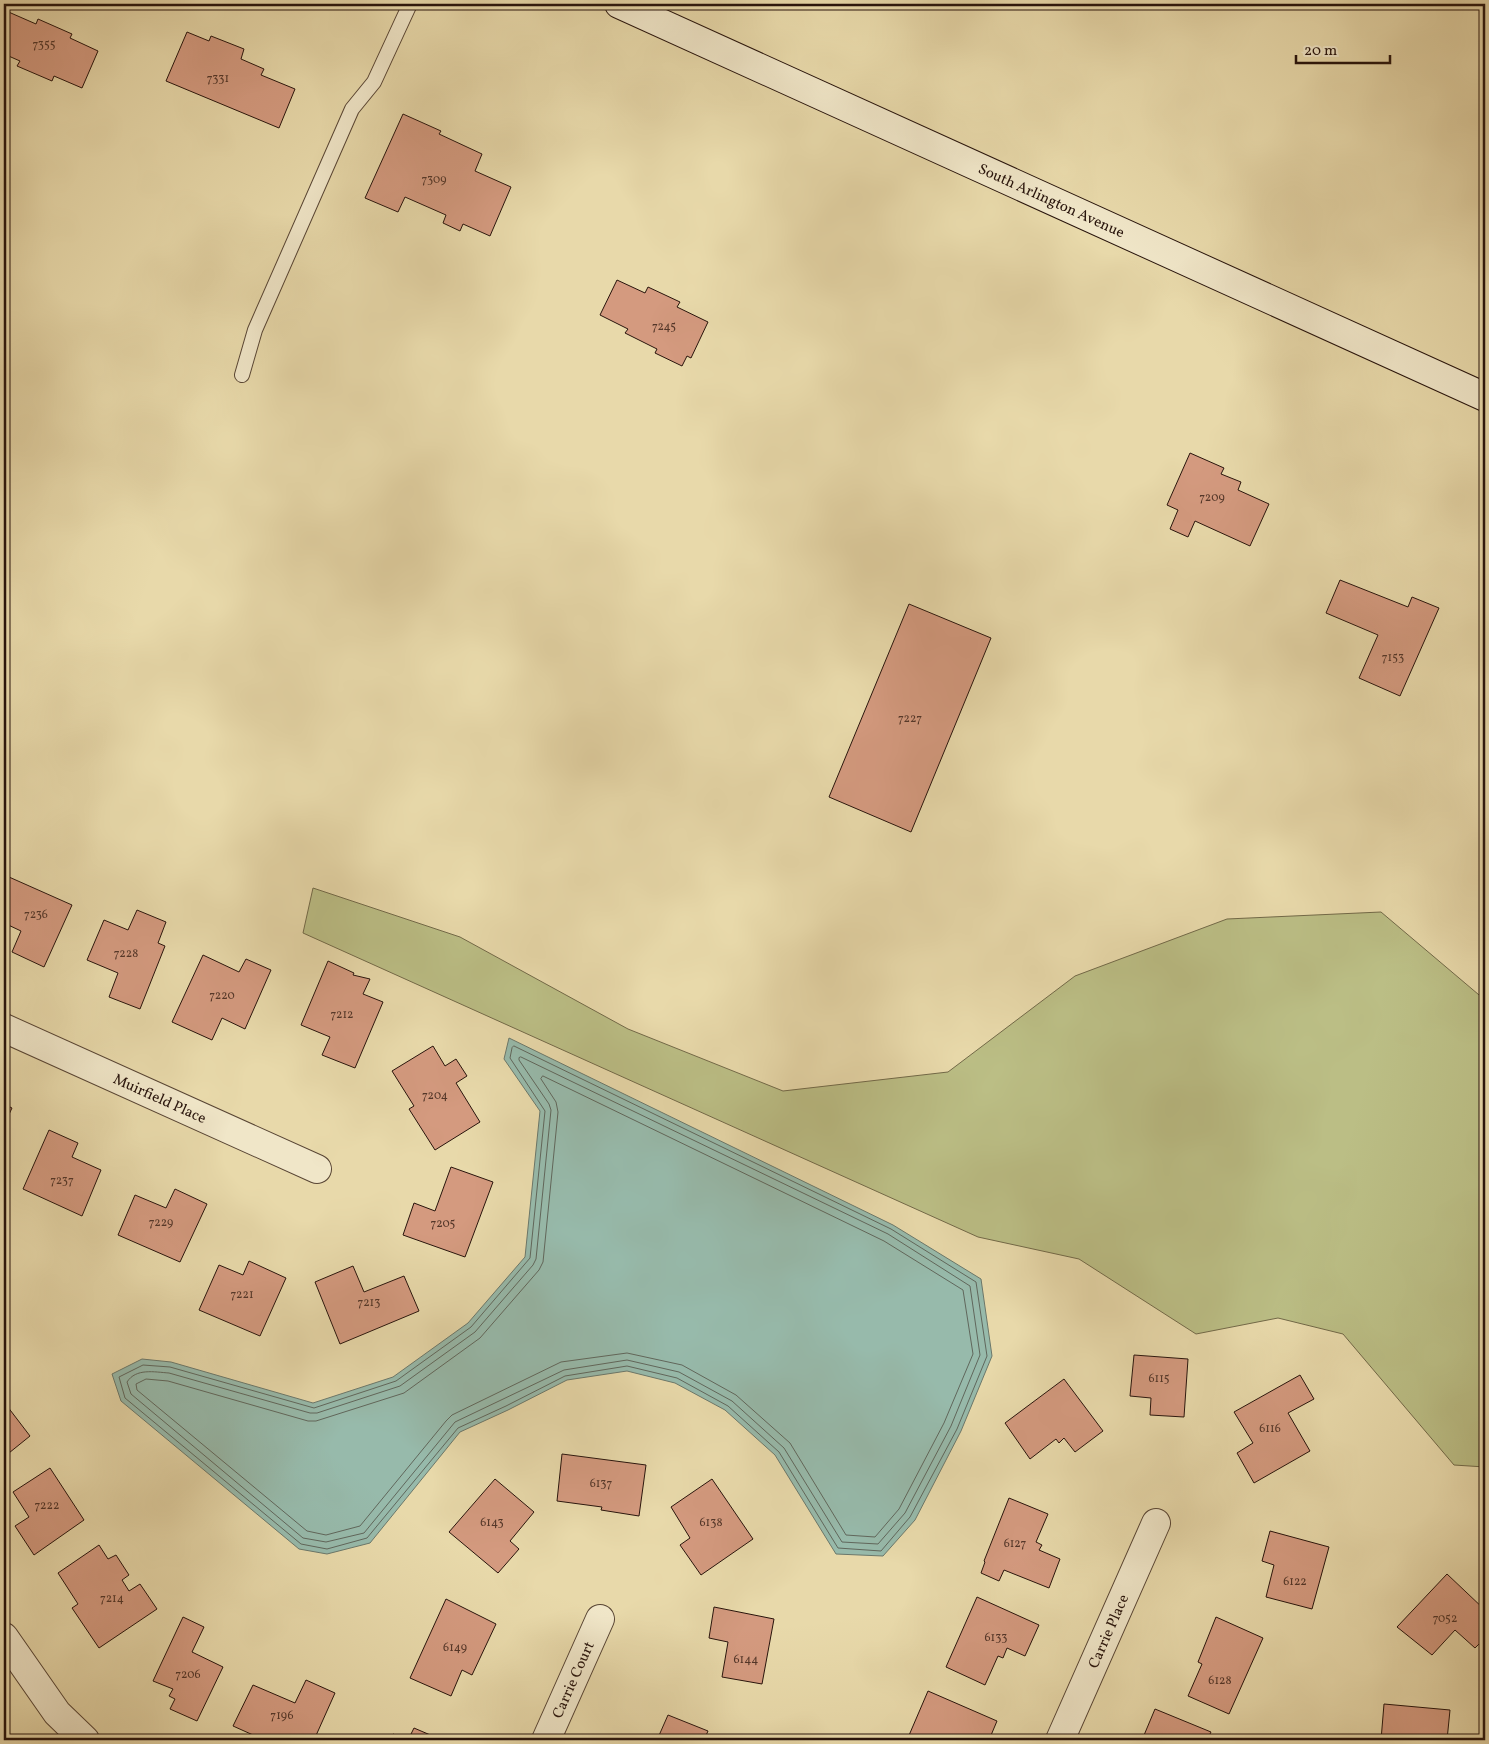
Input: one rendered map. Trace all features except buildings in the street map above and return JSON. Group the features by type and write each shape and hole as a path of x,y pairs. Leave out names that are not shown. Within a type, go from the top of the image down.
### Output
{"street":[{"name":"South Arlington Avenue","path":"619,4 1485,397"},
{"name":"Muirfield Place","path":"4,1028 317,1169"},
{"name":"Carrie Place","path":"1060,1740 1156,1523"},
{"name":"Carrie Court","path":"546,1740 600,1619"},
{"path":"4,1637 57,1713 85,1740"}],"lane":[{"path":"242,375 256,330 352,109 374,82 410,4"}],"green space":[{"path":"313,888 460,937 628,1029 783,1091 948,1072 1075,976 1227,919 1381,912 1485,1000 1485,1467 1454,1465 1343,1334 1278,1318 1196,1334 1079,1259 978,1237 303,933"}],"water":[{"path":"509,1038 893,1225 981,1279 992,1356 961,1431 915,1520 883,1556 836,1554 775,1455 725,1410 675,1383 627,1371 567,1380 460,1432 370,1543 327,1554 299,1549 121,1401 112,1374 142,1359 171,1362 313,1403 393,1377 468,1323 525,1257 540,1111 504,1059"}]}
